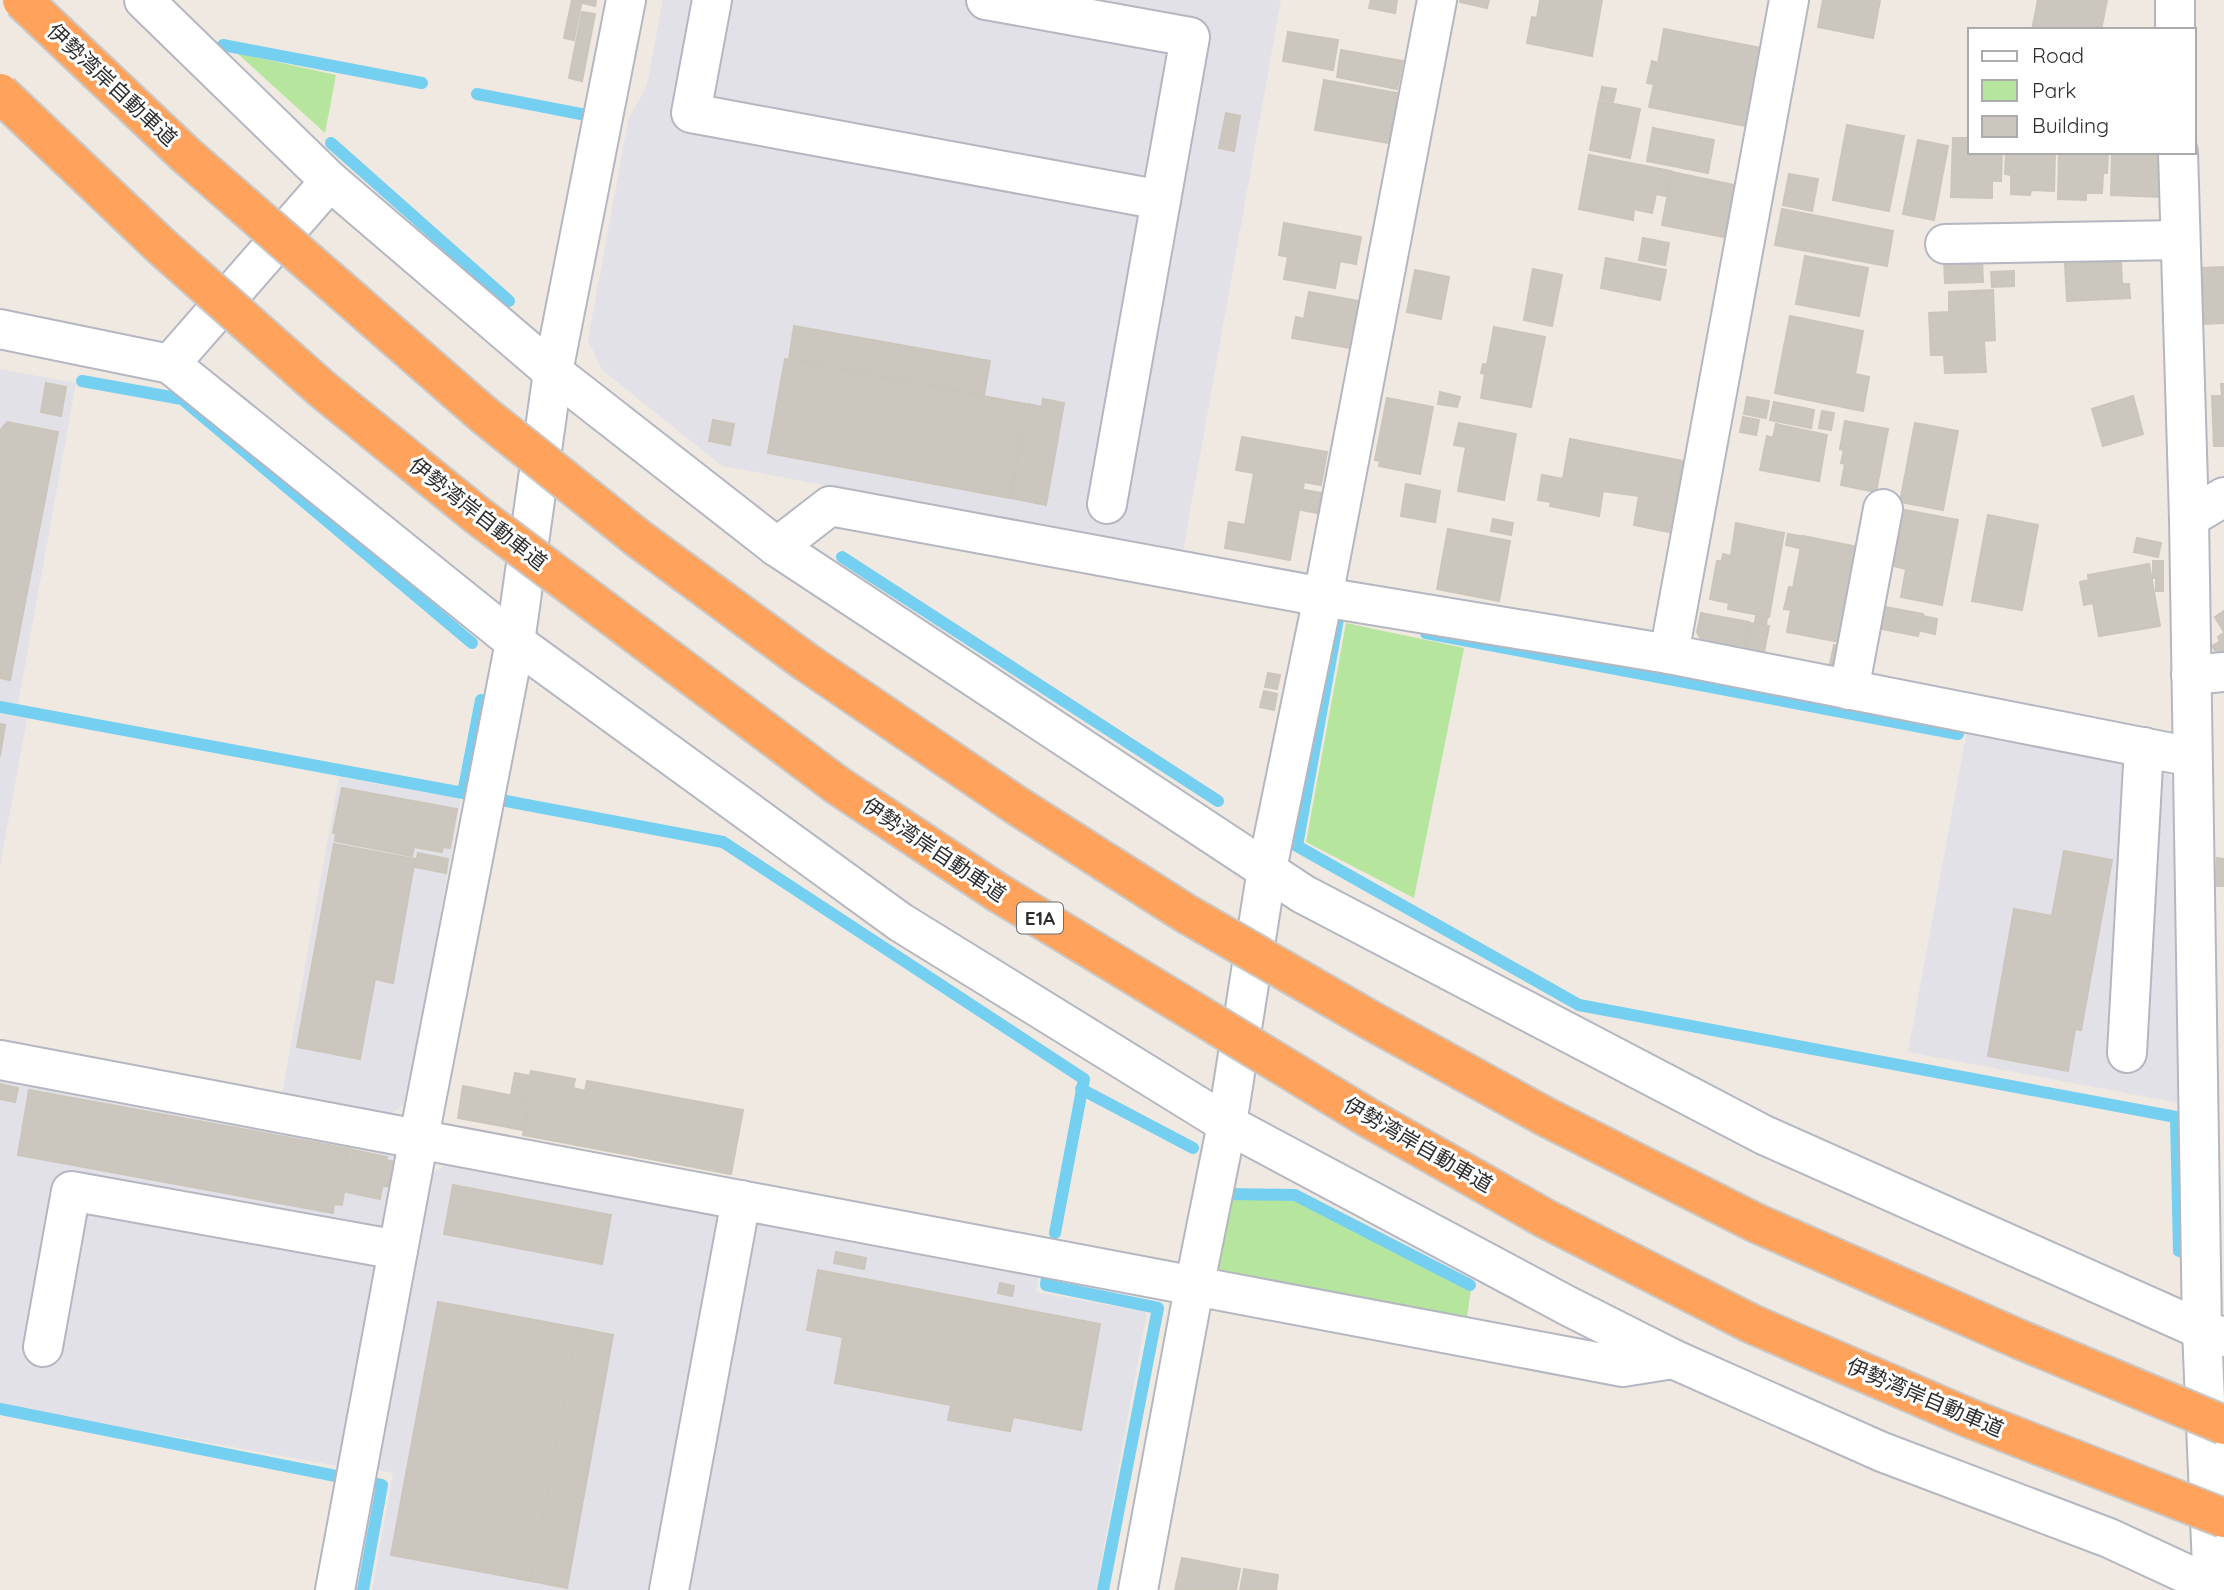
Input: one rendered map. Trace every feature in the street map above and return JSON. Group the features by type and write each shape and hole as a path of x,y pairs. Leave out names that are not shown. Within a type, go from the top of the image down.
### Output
{"highway":[{"name":"伊勢湾岸自動車道","path":"22,0 187,156 484,415 639,539 806,662 1027,812 1185,913 1370,1020 1546,1117 1756,1223 2021,1340 2224,1424"},
{"name":"伊勢湾岸自動車道","path":"0,93 161,246 322,390 477,515 836,785 997,892 1367,1117 1546,1219 1752,1324 1969,1418 2224,1518"}],"street":[{"path":"144,0 330,181 553,372 778,547 1304,894 1764,1135 2213,1334"},
{"path":"335,1590 515,642 553,372 626,0"},
{"path":"712,0 691,113 1161,200"},
{"path":"986,0 1190,37 1107,504"},
{"path":"1138,1590 1227,1124 1267,869 1323,597 1437,0"},
{"path":"1669,654 1789,0"},
{"path":"2175,0 2175,28"},
{"path":"0,329 170,364 515,642 900,922 1227,1124 1673,1359 1882,1452 2109,1538 2216,1589 2208,836 2192,757 2207,673 2189,518 2178,154"},
{"path":"170,364 330,181"},
{"path":"1945,244 2180,240"},
{"path":"2189,518 2224,496"},
{"path":"778,547 830,506 1323,597 1669,654 2192,757"},
{"path":"1849,690 1883,509"},
{"path":"2127,1053 2144,747"},
{"path":"0,1060 419,1137 1623,1367 1673,1359"},
{"path":"43,1347 71,1191 398,1250"},
{"path":"669,1590 741,1200"}],"shaded area":[{"path":"663,0 1281,0 1183,551 722,466 602,370 588,340 628,120 647,85"},
{"path":"0,369 76,383 18,704 0,701"},
{"path":"0,714 27,719 0,866"},
{"path":"1967,730 2165,768 2176,789 2184,1104 1908,1052"},
{"path":"339,777 461,799 407,1103 389,1114 282,1094"},
{"path":"0,1075 388,1146 397,1162 343,1467 0,1405"},
{"path":"446,1164 1039,1275 1036,1292 1147,1312 1096,1590 372,1590 393,1473 374,1469 428,1176"}],"green space":[{"path":"237,53 336,75 325,133"},
{"path":"1346,623 1464,648 1414,898 1306,842"},
{"path":"1227,1199 1297,1199 1471,1289 1466,1324 1227,1280 1215,1263"}],"building":[{"path":"572,0 582,0 574,40 564,38"},
{"path":"583,0 596,0 595,6 583,3"},
{"path":"1371,0 1397,0 1395,13 1369,8"},
{"path":"1460,0 1489,0 1487,8"},
{"path":"1540,0 1602,0 1592,56 1527,43 1532,17 1537,18"},
{"path":"1823,0 1880,0 1873,38 1818,27"},
{"path":"2038,0 2107,0 2101,28 2032,28"},
{"path":"582,12 595,14 582,81 569,78"},
{"path":"1664,29 1761,48 1746,126 1649,107 1654,84 1647,83 1652,61 1658,63"},
{"path":"1288,32 1338,40 1333,70 1283,61"},
{"path":"1341,50 1403,61 1397,89 1337,77"},
{"path":"1324,80 1397,93 1389,143 1315,130"},
{"path":"1602,87 1616,89 1613,102 1600,99"},
{"path":"1599,101 1640,109 1630,158 1590,150"},
{"path":"1226,113 1240,116 1234,151 1219,148"},
{"path":"1847,125 1904,136 1889,211 1833,200"},
{"path":"1653,128 1714,140 1708,173 1647,161"},
{"path":"1953,138 1968,138 1968,154 2002,154 2001,181 1992,181 1992,198 1951,197"},
{"path":"1918,140 1948,146 1934,220 1903,214"},
{"path":"2006,154 2055,154 2054,191 2031,190 2030,195 2011,194 2011,175 2005,174"},
{"path":"2059,154 2108,154 2102,193 2086,193 2086,200 2058,199"},
{"path":"2112,154 2163,154 2162,197 2111,195"},
{"path":"1589,155 1671,171 1666,196 1656,194 1652,213 1634,209 1633,220 1579,209"},
{"path":"1672,172 1734,185 1724,237 1662,225"},
{"path":"1789,174 1818,179 1812,211 1783,205"},
{"path":"1782,209 1893,231 1887,266 1775,245"},
{"path":"1284,223 1361,237 1356,264 1340,261 1335,288 1284,279 1288,257 1279,255"},
{"path":"1643,238 1669,243 1665,265 1639,260"},
{"path":"1805,256 1868,268 1859,316 1796,304"},
{"path":"1606,258 1666,270 1660,300 1601,288"},
{"path":"1982,259 1983,282 1945,283 1944,260"},
{"path":"2121,261 2122,284 2129,284 2130,298 2067,301 2065,264"},
{"path":"2224,267 2224,323 2204,324 2202,268"},
{"path":"1533,269 1562,275 1552,326 1524,320"},
{"path":"1415,270 1449,277 1441,319 1407,312"},
{"path":"2014,271 2014,286 1992,287 1991,272"},
{"path":"1993,290 1995,340 1984,341 1986,372 1945,373 1944,355 1931,355 1929,313 1949,312 1949,292"},
{"path":"1309,292 1359,301 1351,348 1292,338 1296,317 1304,319"},
{"path":"1790,316 1863,331 1855,374 1869,377 1863,411 1775,393"},
{"path":"794,326 990,361 984,395 789,359"},
{"path":"1494,327 1545,337 1531,407 1481,398 1485,374 1481,373 1483,364 1487,365"},
{"path":"785,359 1026,404 1010,498 768,453"},
{"path":"46,383 66,387 61,416 41,412"},
{"path":"2221,384 2224,384 2224,446 2214,446 2212,396 2222,396"},
{"path":"1440,392 1460,397 1457,407 1438,404"},
{"path":"2133,396 2143,434 2103,446 2092,409"},
{"path":"1747,397 1769,401 1766,418 1744,414"},
{"path":"1387,398 1433,407 1420,474 1379,466 1380,461 1375,460"},
{"path":"1043,399 1064,403 1046,505 1011,498 1028,404 1042,407"},
{"path":"1774,402 1814,410 1811,428 1770,420"},
{"path":"1822,411 1834,413 1831,430 1819,428"},
{"path":"1743,417 1759,420 1756,435 1740,432"},
{"path":"713,420 734,424 730,445 709,441"},
{"path":"1845,421 1888,429 1876,492 1841,485 1845,464 1841,463 1844,450 1840,449"},
{"path":"7,422 58,432 10,680 0,678 0,431"},
{"path":"1459,423 1516,434 1504,500 1458,491 1466,447 1454,445"},
{"path":"1915,423 1958,431 1943,510 1900,502"},
{"path":"1776,424 1827,435 1819,481 1760,470 1767,436 1773,438"},
{"path":"1242,437 1327,452 1321,485 1304,482 1290,560 1225,548 1229,522 1245,525 1254,473 1236,470"},
{"path":"1570,439 1683,461 1669,532 1634,525 1639,496 1603,491 1599,516 1550,506 1551,502 1538,500 1542,475 1563,479"},
{"path":"1406,484 1440,491 1435,522 1401,516"},
{"path":"1304,490 1322,493 1318,513 1301,510"},
{"path":"1905,510 1958,520 1942,605 1901,597 1906,569 1894,566"},
{"path":"1988,515 2038,525 2022,610 1972,601"},
{"path":"1493,519 1513,523 1511,535 1491,531"},
{"path":"1736,523 1784,533 1769,617 1728,609 1729,603 1710,599 1717,561 1722,561 1723,554 1731,556"},
{"path":"1448,529 1510,541 1499,601 1437,589"},
{"path":"1788,534 1801,536 1799,548 1786,545"},
{"path":"1803,536 1863,548 1845,643 1787,632 1791,610 1784,609 1789,587 1793,588"},
{"path":"2137,538 2161,543 2158,557 2134,552"},
{"path":"2153,561 2163,561 2163,578 2153,578"},
{"path":"2149,564 2160,626 2099,636 2093,603 2084,605 2080,582 2089,580 2088,575"},
{"path":"2156,579 2163,579 2163,591 2156,591"},
{"path":"1885,607 1923,614 1918,636 1882,629"},
{"path":"2224,611 2224,632 2215,617"},
{"path":"1701,613 1749,622 1743,653 1705,646 1697,632"},
{"path":"1756,616 1767,618 1766,626 1755,623"},
{"path":"1923,616 1937,619 1935,634 1921,631"},
{"path":"1750,623 1769,626 1763,658 1744,654"},
{"path":"2224,633 2224,656 2220,658 2212,646 2220,642 2218,637"},
{"path":"1834,645 1844,647 1840,671 1829,669"},
{"path":"1268,673 1280,675 1277,689 1265,687"},
{"path":"1264,691 1277,694 1274,710 1260,707"},
{"path":"0,724 5,725 0,756"},
{"path":"342,788 457,809 450,848 443,847 442,852 414,847 412,856 335,841 336,833 333,833"},
{"path":"334,844 415,859 393,983 375,979 360,1059 297,1047"},
{"path":"2064,851 2112,860 2081,1030 2075,1029 2068,1071 1988,1056 2014,909 2052,916"},
{"path":"418,853 448,859 446,873 415,867"},
{"path":"2217,858 2224,859 2224,886 2215,886"},
{"path":"531,1071 575,1079 573,1088 585,1091 587,1081 743,1110 731,1174 523,1135 531,1098 511,1094 515,1073 530,1076"},
{"path":"0,1084 18,1088 15,1102 0,1099"},
{"path":"463,1086 529,1099 523,1130 458,1118"},
{"path":"29,1090 351,1149 342,1205 334,1204 333,1213 18,1155"},
{"path":"353,1150 387,1157 386,1160 396,1162 391,1187 382,1186 380,1199 346,1192"},
{"path":"453,1185 611,1215 602,1264 444,1234"},
{"path":"836,1252 866,1258 864,1269 834,1263"},
{"path":"818,1270 1100,1324 1081,1430 1013,1417 1010,1431 948,1420 951,1405 835,1383 843,1337 807,1330"},
{"path":"1000,1283 1014,1286 1012,1296 998,1293"},
{"path":"438,1302 578,1328 531,1581 391,1555"},
{"path":"578,1328 613,1335 567,1588 531,1581"},
{"path":"1182,1558 1240,1569 1236,1590 1175,1590"},
{"path":"1244,1569 1278,1575 1276,1590 1240,1590"}],"waterway":[{"path":"223,45 422,83"},
{"path":"477,94 586,115"},
{"path":"331,143 509,301"},
{"path":"82,381 182,399 472,643"},
{"path":"842,557 1218,801"},
{"path":"1338,619 1297,846 1579,1005 2176,1117 2179,1251"},
{"path":"1426,633 1958,734"},
{"path":"0,707 463,793 481,700"},
{"path":"501,800 723,842 1084,1079 1055,1233"},
{"path":"1081,1089 1193,1148"},
{"path":"1231,1194 1295,1195 1470,1285"},
{"path":"1047,1277 1046,1285 1158,1308 1103,1590"},
{"path":"0,1409 336,1476"},
{"path":"363,1590 382,1485 373,1483"}]}
